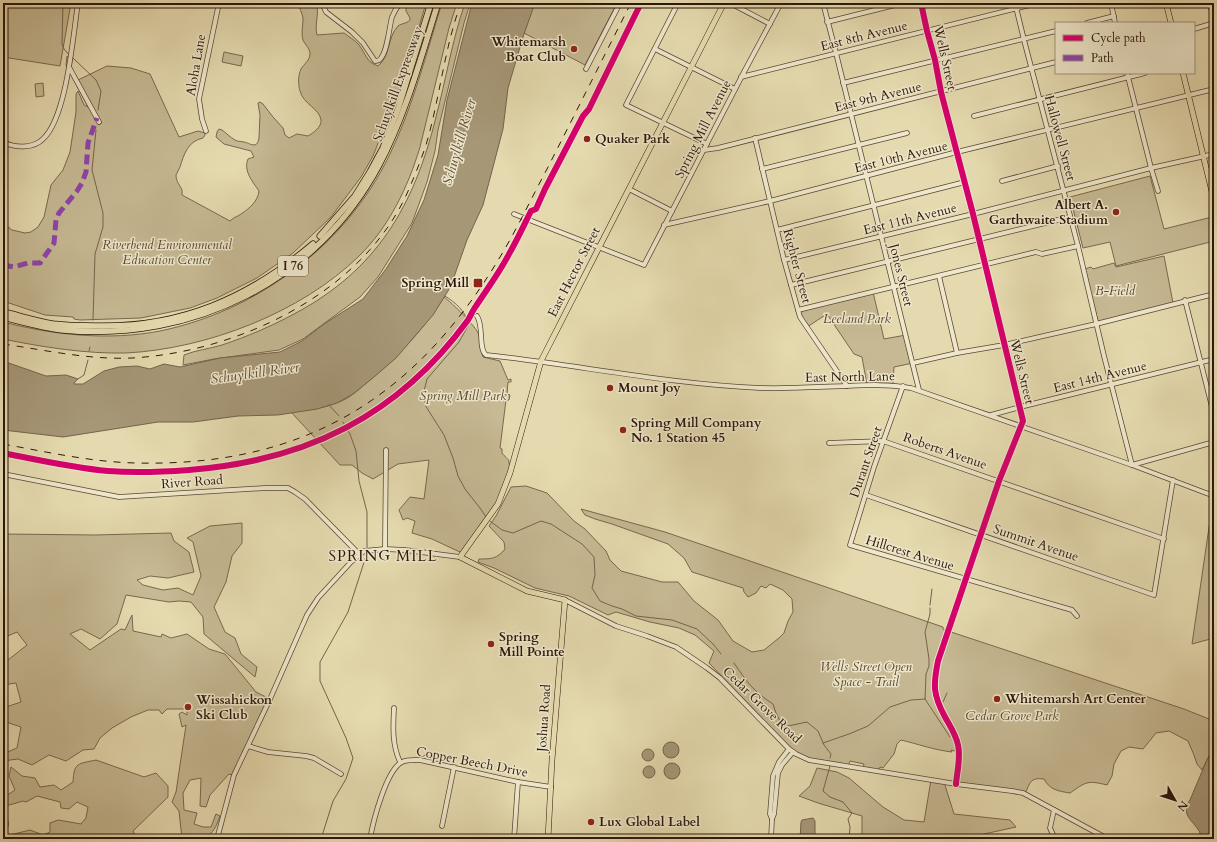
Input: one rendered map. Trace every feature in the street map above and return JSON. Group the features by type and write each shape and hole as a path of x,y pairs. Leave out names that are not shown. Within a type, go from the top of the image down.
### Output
{"highway":[{"name":"Schuylkill Expressway","path":"3,312 42,322 65,325 107,326 139,324 172,318 207,308 240,294 278,271 323,234 355,196 370,172 392,126 431,3"},
{"name":"Schuylkill Expressway","path":"3,317 38,326 64,330 127,331 148,328 184,320 214,310 260,288 287,270 318,244 338,224 359,198 379,165 402,113 438,3"}],"main road":[{"name":"East Hector Street","path":"460,557 493,513 502,496 541,361 724,3"},
{"path":"1166,3 1171,22"},
{"path":"1183,74 1214,200"},
{"name":"Cedar Grove Road","path":"460,557 527,591 565,600"},
{"name":"Joshua Road","path":"548,839 552,760 565,600"}],"street":[{"path":"3,142 14,147 36,143 44,139 52,126 59,111 68,67 78,3"},
{"name":"Aloha Lane","path":"206,131 202,119 199,99 219,3"},
{"path":"322,3 326,12 352,32 363,43 375,61 378,62 380,61 385,50 392,16 400,3"},
{"path":"586,69 620,3"},
{"path":"678,3 626,105 707,144"},
{"path":"730,3 770,24"},
{"name":"Spring Mill Avenue","path":"599,247 644,265 741,77 782,3"},
{"name":"Jones Street","path":"822,3 836,53 919,390"},
{"path":"827,22 903,3"},
{"name":"Wells Street","path":"921,3 1023,421 999,482 982,536 938,661 934,681 935,693 939,704 959,745 956,784"},
{"name":"Hallowell Street","path":"1015,3 1039,100 1058,166 1132,465"},
{"name":"East 8th Avenue","path":"741,77 1038,3"},
{"path":"1111,3 1115,22"},
{"path":"1195,29 1214,23 1210,3"},
{"path":"1091,22 1114,16"},
{"path":"843,83 1055,31"},
{"path":"654,49 735,89"},
{"name":"East 9th Avenue","path":"704,150 718,148 1055,62"},
{"path":"68,67 100,122"},
{"path":"974,116 1039,100 1128,75 1151,168 1158,190"},
{"name":"East 10th Avenue","path":"664,225 770,201 957,152 1048,131 1214,89"},
{"path":"762,169 908,133"},
{"name":"Righter Street","path":"754,138 798,310 804,322 847,386"},
{"name":"East 11th Avenue","path":"784,260 882,237 1151,168 1214,154"},
{"path":"1002,181 1058,166"},
{"path":"777,230 965,182"},
{"path":"629,189 672,211"},
{"path":"514,214 599,247"},
{"path":"791,285 1070,217"},
{"path":"798,310 1036,252 1042,254 1078,246"},
{"path":"939,276 957,353"},
{"path":"913,363 957,353 1004,345 1096,324 1185,300 1214,294"},
{"path":"1185,300 1214,415"},
{"name":"East North Lane","path":"477,316 481,326 484,354 486,355 541,361 636,376 760,388 880,384 903,386 919,390 991,415 1214,496"},
{"name":"East 14th Avenue","path":"991,415 1214,359"},
{"name":"Durant Street","path":"850,545 883,441 903,386"},
{"name":"Roberts Avenue","path":"829,443 883,441 1164,539"},
{"path":"1132,465 1214,442"},
{"path":"385,549 386,450"},
{"name":"River Road","path":"3,474 119,497 288,488 305,498 359,554"},
{"path":"1164,539 1173,480"},
{"name":"Summit Avenue","path":"866,495 1154,595 1164,539"},
{"name":"Hillcrest Avenue","path":"850,545 1072,610 1077,616"},
{"path":"218,839 233,779 310,608 329,585 359,554 364,551 385,549 405,550 460,557"},
{"name":"Cedar Grove Road","path":"565,600 616,626 647,636 683,651 720,678 788,749 809,760 956,784 1023,793 1108,839"},
{"path":"394,708 394,742 396,753 400,762"},
{"path":"248,746 268,752 306,756 328,765 341,774"},
{"path":"772,819 770,814 773,776 779,762 788,749"},
{"path":"771,839 778,773 782,765 793,752"},
{"name":"Copper Beech Drive","path":"370,839 373,822 386,786 393,771 400,762 420,760 518,782 551,787"},
{"path":"442,826 454,767"},
{"path":"514,839 518,782"},
{"path":"3,805 6,824 3,839"},
{"path":"1054,810 1050,828 1055,839"}],"green space":[{"path":"3,3 71,3 60,66 3,57"},
{"name":"Riverbend Environmental Education Center","path":"299,3 316,3 317,35 344,33 357,43 371,62 378,66 385,57 395,30 401,24 410,20 406,8 408,6 412,7 415,3 426,3 405,75 373,156 361,177 331,217 293,253 257,278 217,298 190,308 141,318 80,320 74,319 73,317 45,315 3,301 3,223 12,230 25,233 31,232 38,227 44,217 51,185 63,170 70,152 76,112 76,94 78,91 84,105 88,107 66,65 67,56 72,60 71,67 78,80 107,66 131,68 150,74 179,137 198,131 205,133 203,138 194,142 187,149 176,175 177,182 182,190 182,195 230,221 250,207 257,198 259,191 249,176 247,168 248,159 254,157 251,151 224,144 216,137 219,129 236,141 253,145 257,144 259,138 260,115 258,103 260,102 283,128 285,135 289,138 297,134 308,136 317,130 321,123 320,116 304,99 299,88 300,72 310,54 303,40 303,18"},
{"path":"442,3 457,3 449,28 420,147 410,177 396,206 380,232 359,256 336,276 309,295 281,311 251,324 220,336 157,350 126,353 95,352 33,345 3,339 3,322 22,327 81,335 121,336 160,331 196,321 231,308 264,290 295,269 323,245 349,218 371,188 389,156 412,100"},
{"path":"465,3 469,3 469,7 438,130 435,151 427,182 412,223 378,277 360,297 303,339 279,350 183,365 184,355 222,345 259,331 294,314 323,297 348,277 370,256 388,232 403,207 416,179 427,149 440,103 456,32"},
{"name":"Whitemarsh Boat Club","path":"534,3 617,3 585,65 524,33"},
{"path":"224,52 243,56 241,66 222,62"},
{"path":"43,83 44,96 36,97 35,84"},
{"name":"Albert A. Garthwaite Stadium","path":"1150,176 1164,229 1212,217 1214,241 1116,266 1110,242 1083,248 1070,197"},
{"name":"B-Field","path":"1164,256 1173,303 1098,322 1085,269 1091,267 1093,269 1114,263 1116,267"},
{"name":"Leeland Park","path":"873,292 884,339 906,335 913,363 894,367 893,385 867,385 862,357 854,354 827,314 807,327 798,310"},
{"name":"Spring Mill Park","path":"444,297 477,331 480,338 483,357 500,361 508,380 511,379 511,382 508,382 507,394 510,395 509,400 506,400 500,448 509,462 509,473 506,484 501,497 493,510 462,553 432,539 412,533 415,521 407,518 403,520 399,510 410,497 424,499 429,460 398,464 373,479 352,465 340,465 291,412 325,407 344,400 355,393 408,344 427,322"},
{"path":"526,486 547,493 606,551 610,560 621,571 662,582 678,582 694,601 718,620 733,641 752,652 764,650 784,633 793,612 792,599 783,590 770,584 766,588 761,586 756,593 748,597 743,588 692,572 684,558 668,544 585,515 581,509 665,532 943,627 943,629 948,631 1184,709 1214,721 1214,746 1202,770 1197,764 1188,741 1169,731 1156,733 1143,749 1129,747 1121,751 1114,764 1112,776 1107,785 1091,782 1083,784 1070,793 1052,788 1044,779 1033,780 1025,794 956,784 959,752 939,750 901,740 897,744 894,754 883,768 880,767 879,771 863,768 864,764 850,761 848,766 809,760 796,754 735,693 737,692 709,663 714,651 695,635 679,628 650,622 616,612 608,615 569,596 535,588 478,562 479,559 496,557 505,549 504,542 489,526 511,487"},
{"path":"1213,500 1214,638 1192,644"},
{"path":"242,523 242,543 232,556 226,582 214,607 225,632 235,638 241,654 257,667 255,677 204,634 203,617 191,602 169,602 126,595 117,624 100,639 81,629 70,634 90,650 121,629 125,630 132,615 133,631 161,637 162,634 171,638 187,634 209,649 225,654 256,692 270,699 232,775 229,774 210,795 206,807 200,806 201,778 190,780 183,793 184,810 197,813 194,824 203,827 211,827 216,814 220,816 211,833 202,838 182,839 179,811 172,802 176,792 186,725 182,727 179,714 182,712 187,715 187,709 167,709 162,714 159,710 148,710 131,717 112,728 100,738 94,749 83,750 66,761 49,755 32,765 18,759 3,761 3,754 17,748 21,727 3,721 3,708 21,702 16,683 3,685 3,664 27,645 17,632 3,638 3,534 95,535 171,533 174,541 189,552 194,572 168,578 150,576 137,580 143,585 163,590 178,588 193,595 201,576 193,542 187,538 210,526"},
{"path":"96,760 144,777 156,773 168,786 168,797 133,831 137,839 8,839 10,835 30,830 43,835 50,832 50,823 58,820 81,824 86,818 88,807 77,802 69,809 61,808 60,802 37,796 26,802 23,801 6,806 3,798 15,790 9,776 11,767 22,776 35,778 40,787 54,785 61,790 73,782 74,771 78,765"},
{"path":"817,768 837,772 849,778 883,807 904,820 924,822 931,780 944,782 954,814 1010,820 1016,827 975,836 970,839 862,839 862,816 799,796 810,786"}],"water":[{"name":"Schuylkill River","path":"472,3 535,3 508,88 503,129 483,205 467,240 448,291 433,315 396,358 353,394 337,403 317,409 278,415 238,416 193,422 158,422 63,437 3,430 3,361 46,376 66,375 78,379 74,384 83,384 104,371 119,367 137,366 150,369 164,364 180,367 220,358 280,352 302,341 324,324 363,299 386,269 407,236 424,200 438,155 447,100"},
{"path":"671,742 677,744 679,750 677,756 671,758 665,756 663,750 665,744"},
{"path":"1214,746 1214,839 1201,839 1198,829 1186,812 1187,806"},
{"path":"646,749 650,749 654,755 650,761 646,761 642,757 642,753"},
{"path":"672,763 678,765 680,771 678,777 672,779 666,777 664,771 666,765"},
{"path":"651,766 654,767 654,777 647,778 644,777 643,770 644,767"},
{"path":"813,818 815,821 815,839 800,839 802,820"}],"waterway":[{"path":"63,3 62,44 69,55"},
{"path":"73,58 96,80 101,91 98,110"},
{"path":"93,320 95,254 103,227 103,213 92,170 96,130"},
{"path":"445,296 460,308 469,324 459,342 427,379 424,391 425,405 444,435 458,476 465,489 486,517"},
{"path":"89,351 90,347"},
{"path":"78,379 84,375 88,360"},
{"path":"329,405 339,416"},
{"path":"343,422 350,434 356,451 359,481 367,512 367,550"},
{"path":"490,521 502,530 513,533 541,521 551,524 582,544 594,557 595,575 592,588 600,601 636,616 672,620 697,629 721,654"},
{"path":"321,839 333,801 346,779 353,758 346,738 320,681 320,662 348,612 367,553"},
{"path":"930,605 932,589"},
{"path":"823,743 868,726 890,707 911,700 925,699 926,674 929,666 925,632 930,614 930,608"},
{"path":"734,663 751,686 760,695 773,704 783,727 807,722 818,731 824,745 831,754 830,758"},
{"path":"943,702 947,693"},
{"path":"925,699 950,737"},
{"path":"830,766 823,791 830,797 843,802 852,813 848,819 850,827 849,839"}],"railway":[{"path":"3,344 100,358 132,358 173,353 214,344 255,329 294,310 330,286 362,258 389,226 409,189 426,145 450,38 461,3"},
{"path":"3,444 102,461 136,463 196,461 251,452 302,437 349,415 392,386 431,350 467,307 500,257 547,169 631,3"}],"marked path":[{"path":"3,265 14,267 28,263 40,263 54,243 56,220 59,213 77,191 86,172 88,143 97,118"}],"cycle path":[{"path":"3,453 69,466 118,472 179,471 232,465 272,456 310,444 346,428 380,407 411,383 441,354 468,320 498,274 531,211 536,209 583,116 589,109 641,3"},
{"path":"921,3 941,92 973,214 1023,421 999,481 936,669 936,696 956,738 959,750 956,784"}],"place":[{"name":"Whitemarsh Boat Club","path":"574,49"},
{"name":"Quaker Park","path":"587,139"},
{"name":"Albert A. Garthwaite Stadium","path":"1116,212"},
{"name":"Spring Mill","path":"478,283"},
{"name":"Mount Joy","path":"610,388"},
{"name":"Spring Mill Company No. 1 Station 45","path":"623,430"},
{"name":"Spring Mill Pointe","path":"491,644"},
{"name":"Whitemarsh Art Center","path":"997,699"},
{"name":"Wissahickon Ski Club","path":"188,707"},
{"name":"Lux Global Label","path":"591,822"}],"district":[{"name":"SPRING MILL","path":"383,556"}],"park label":[{"name":"Wells Street Open Space - Trail","path":"866,674"},
{"name":"Cedar Grove Park","path":"1012,716"}]}
